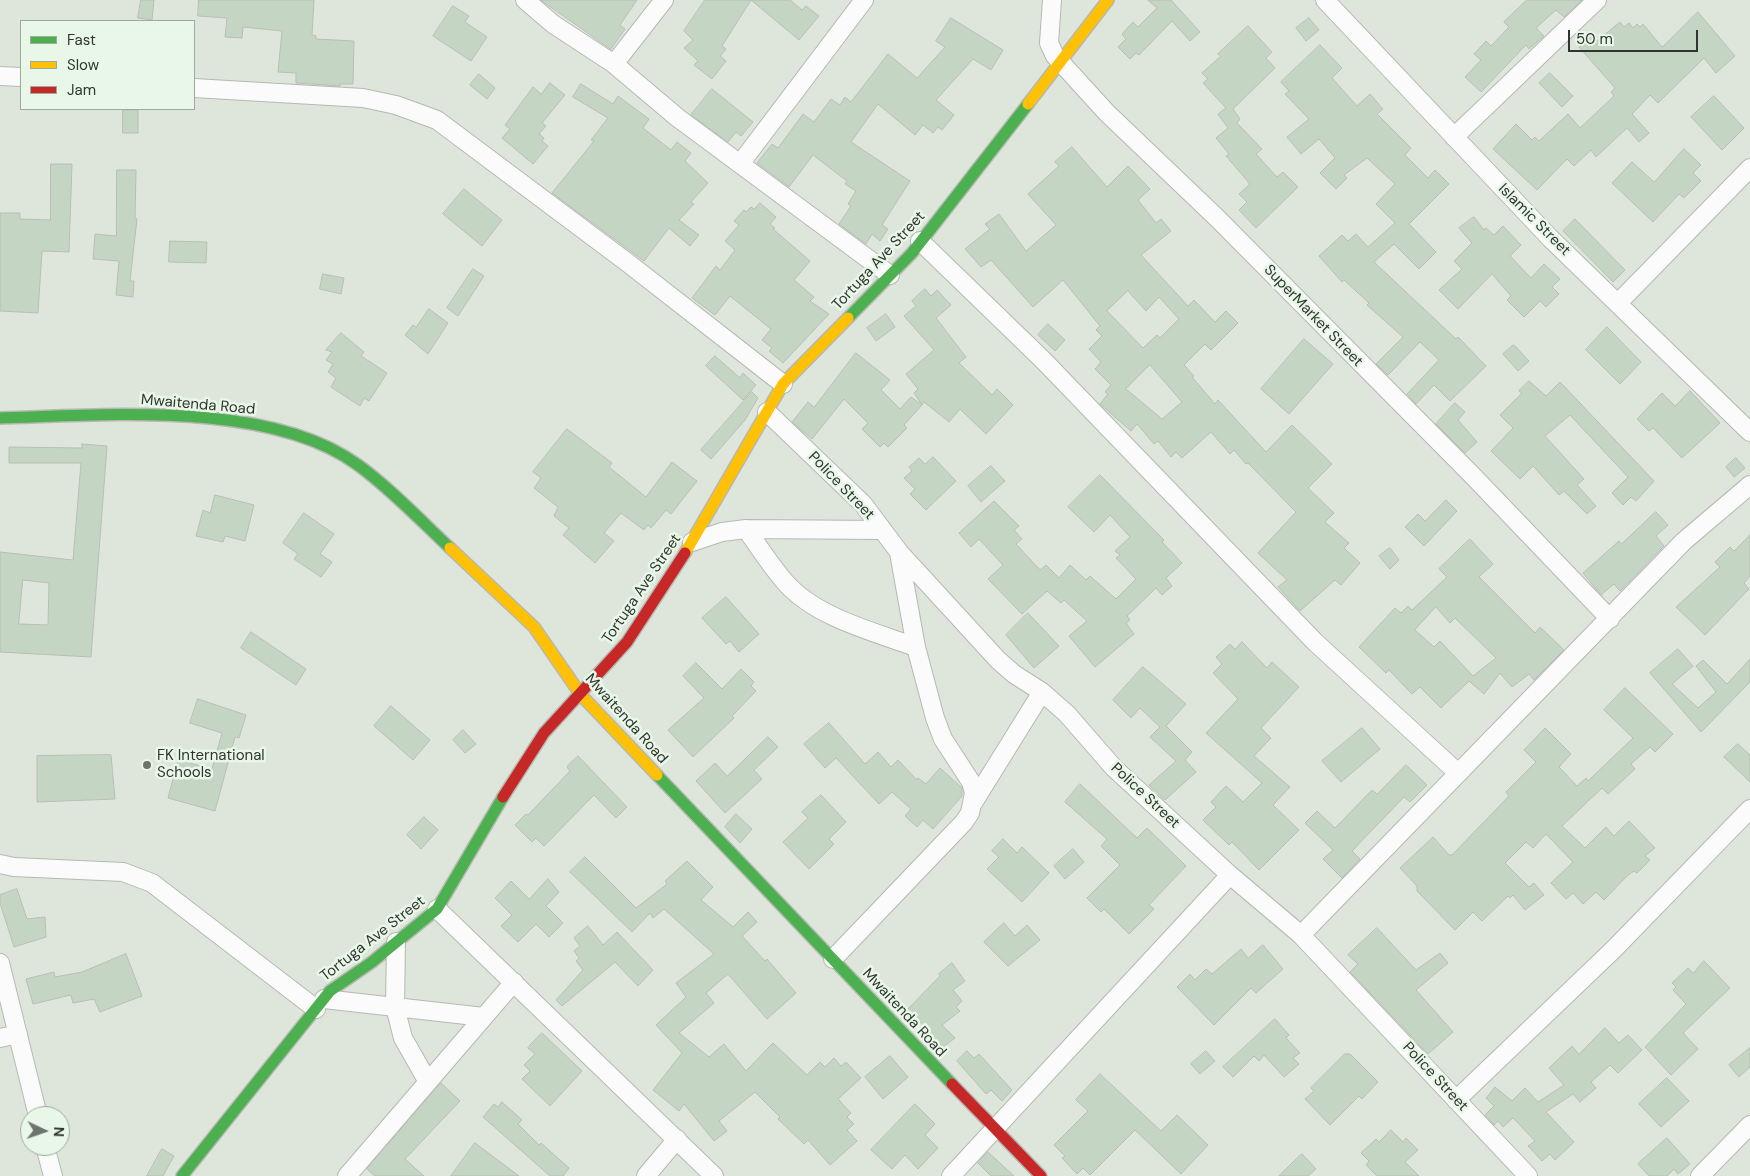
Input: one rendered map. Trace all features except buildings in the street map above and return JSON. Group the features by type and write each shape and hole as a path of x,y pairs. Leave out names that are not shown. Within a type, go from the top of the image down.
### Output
{"street":[{"path":"525,0 553,24 614,64 678,118 890,275"},
{"path":"614,64 664,0"},
{"path":"740,164 864,0"},
{"name":"SuperMarket Street","path":"1052,0 1049,43 1055,56 1061,60 1107,112 1217,218 1473,476 1610,619"},
{"name":"Tortuga Ave Street","path":"182,1176 330,991 437,909 499,803 544,733 627,642 692,542 783,384 890,275 920,241 966,185 1108,0"},
{"name":"Islamic Street","path":"1325,0 1550,238 1750,432"},
{"path":"1454,137 1597,0"},
{"path":"0,76 20,77"},
{"path":"195,88 363,98 396,105 437,120 635,269 783,384"},
{"path":"1618,303 1750,168"},
{"path":"920,241 1042,360 1315,642 1458,773"},
{"name":"Police Street","path":"767,412 862,504 899,552 998,660 1014,674 1042,692 1067,714 1114,768 1230,875 1301,935 1528,1176"},
{"name":"Mwaitenda Road","path":"0,418 124,414 232,420 271,427 312,440 357,464 463,559 534,627 580,695 994,1130 1041,1176"},
{"path":"1301,935 1684,541 1750,485"},
{"path":"692,542 722,532 746,529 882,530"},
{"path":"746,529 786,583 808,602 850,624 916,647"},
{"path":"899,552 916,647 943,738 971,782 973,803"},
{"path":"833,959 964,822 973,803 1042,692"},
{"path":"1456,1100 1614,949 1750,809"},
{"path":"0,864 14,867 123,872 152,883 320,1004 395,1007 484,1017"},
{"path":"950,1176 1230,875"},
{"path":"437,909 714,1176"},
{"path":"396,942 393,986 395,1007 403,1038 428,1082"},
{"path":"0,963 36,1106"},
{"path":"347,1176 514,982"},
{"path":"0,1038 18,1034"},
{"path":"1700,1176 1750,1125"},
{"path":"646,1176 677,1139"},
{"path":"48,1156 53,1176"}],"traffic: fast":[{"path":"848,318 912,253 1028,104"},
{"path":"0,418 136,414 185,416 233,421 280,430 322,444 358,465 394,494 450,548"},
{"path":"657,775 952,1084"},
{"path":"182,1176 330,991 372,962 437,909 503,797"}],"traffic: slow":[{"path":"1028,104 1108,0"},
{"path":"685,553 783,384 848,318"},
{"path":"450,548 534,627 581,695 657,775"}],"traffic: jam":[{"path":"503,797 544,733 627,642 685,553"},
{"path":"952,1084 1041,1176"}],"place":[{"name":"FK International Schools","path":"147,765"}]}
